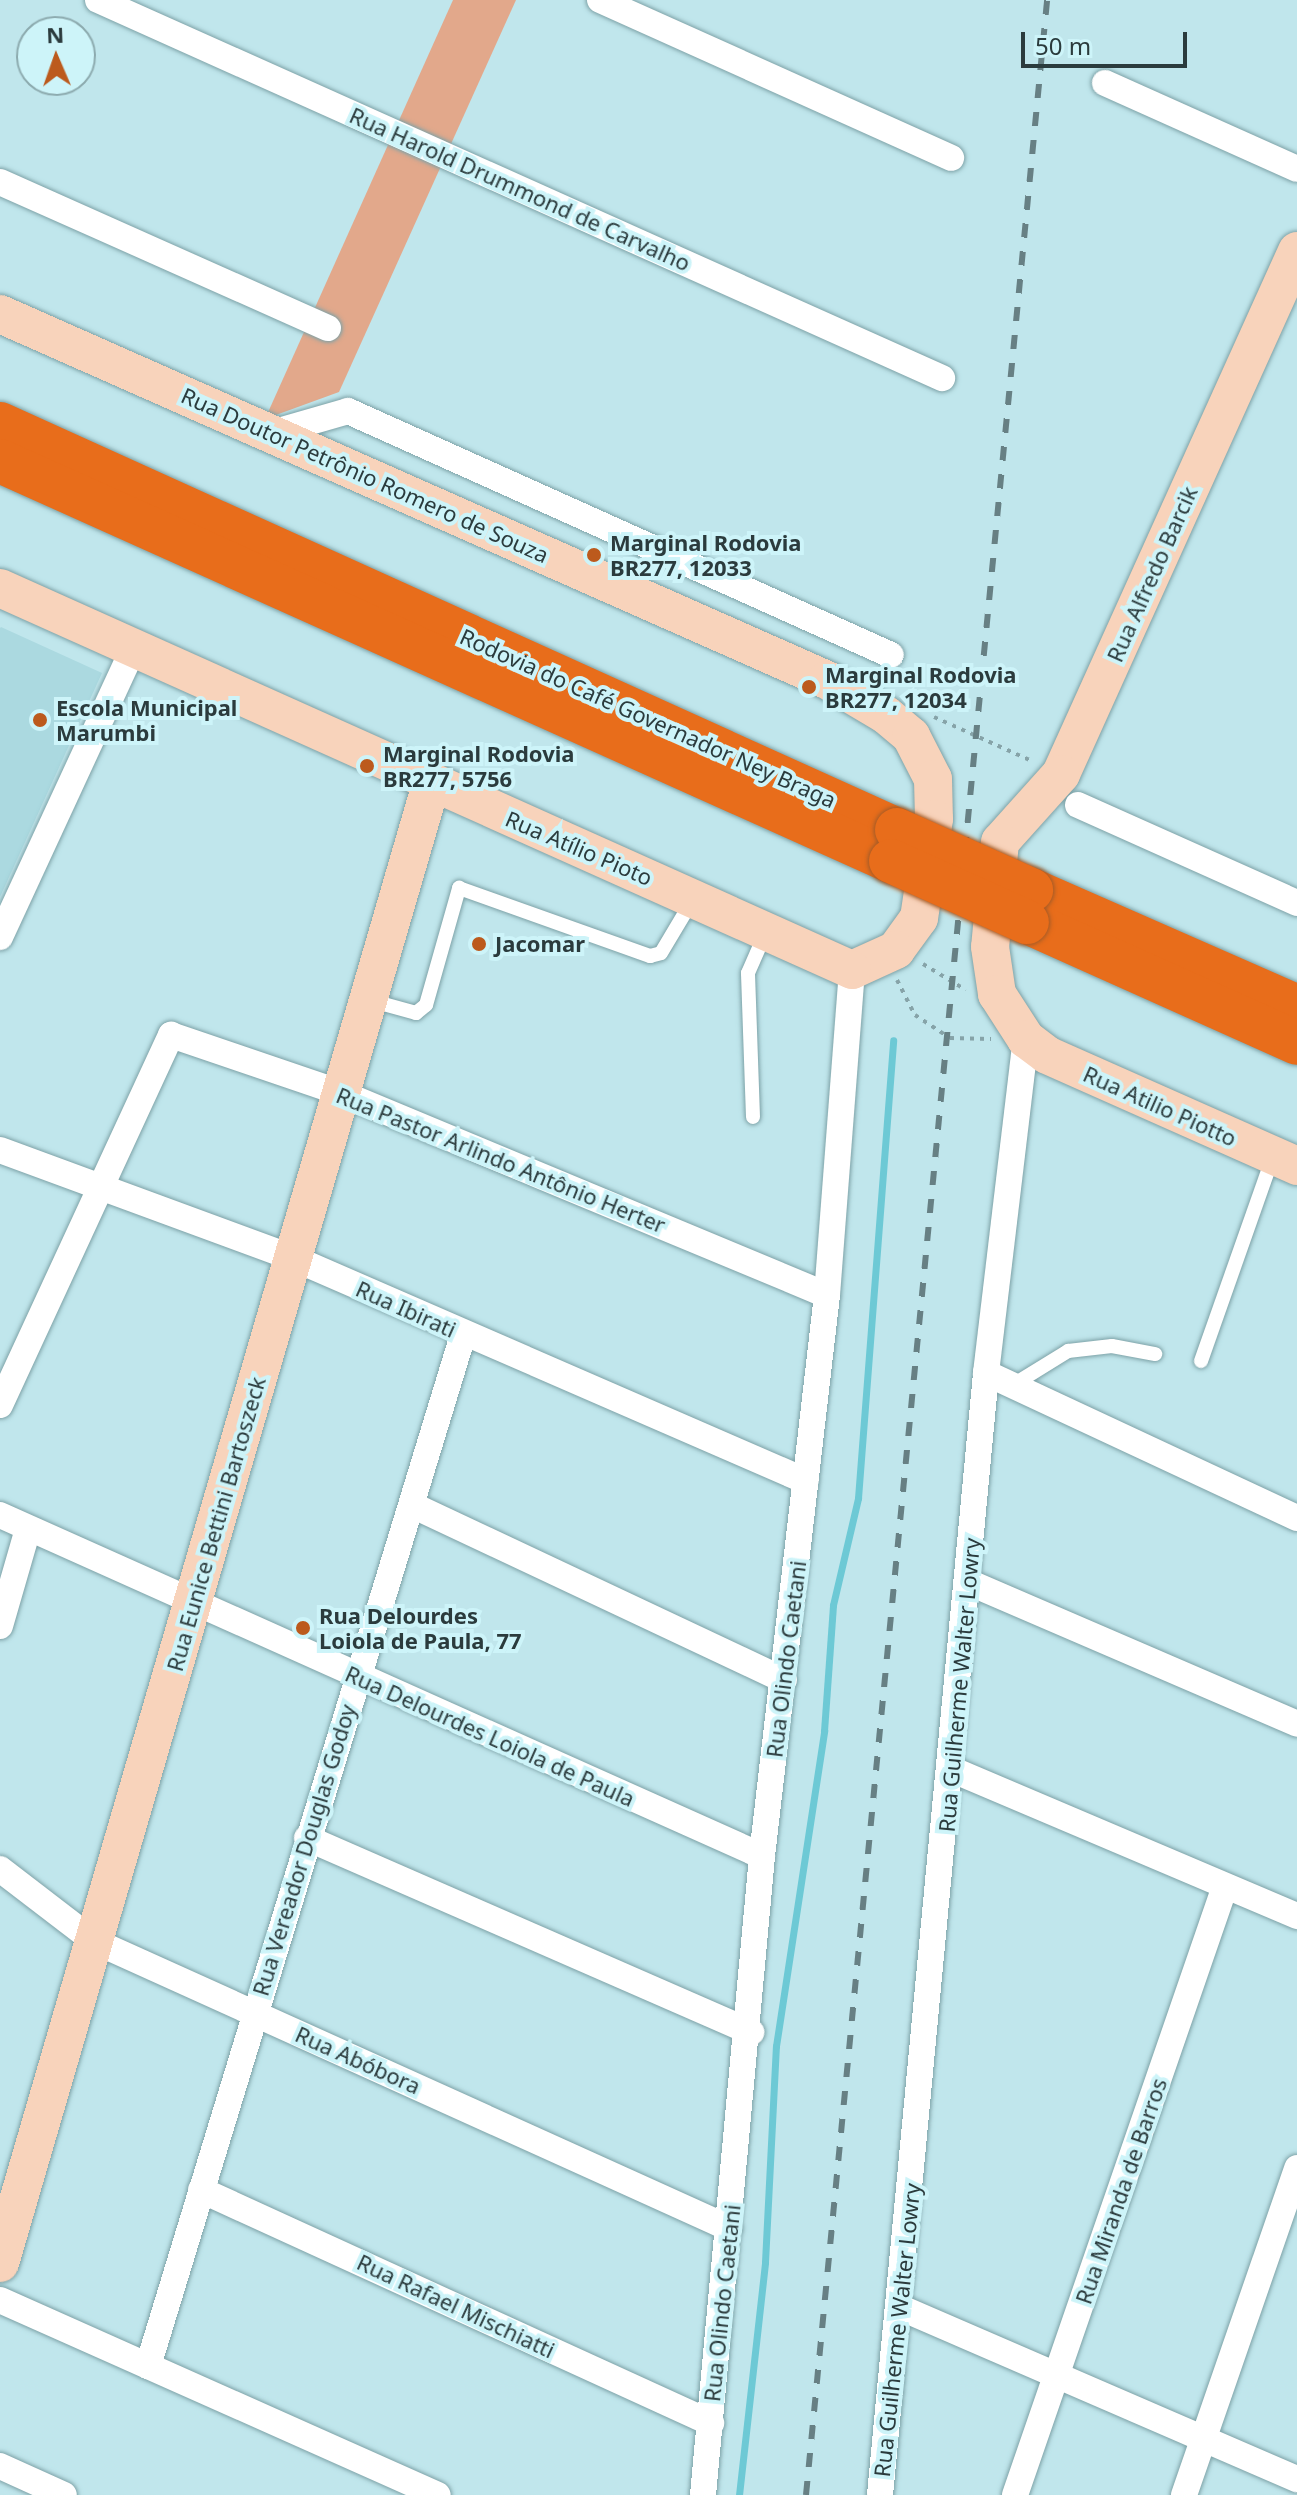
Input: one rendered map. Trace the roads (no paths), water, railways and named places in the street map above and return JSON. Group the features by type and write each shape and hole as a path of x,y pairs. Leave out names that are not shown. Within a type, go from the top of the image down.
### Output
{"highway":[{"name":"Rodovia do Café Governador Ney Braga","path":"0,424 905,850"},
{"name":"Rodovia do Café Governador Ney Braga","path":"0,461 1017,899 1297,1007"},
{"name":"Rodovia do Café Governador Ney Braga","path":"1017,899 1297,1043"}],"street":[{"name":"Rua Harold Drummond de Carvalho","path":"98,0 942,378"},
{"path":"600,0 951,158"},
{"path":"1105,83 1297,169"},
{"path":"0,182 328,328"},
{"name":"Rua Alfredo Barcik","path":"1017,899 1000,842 1070,789 1297,251"},
{"name":"Rua Doutor Petrônio Romero de Souza","path":"0,314 272,433 868,703 911,736 926,758 935,800 905,850"},
{"path":"272,433 348,411 891,655"},
{"name":"Rua Atílio Pioto","path":"0,588 431,784 767,929 852,970"},
{"path":"0,937 133,649"},
{"name":"Rua Eunice Bettini Bartoszeck","path":"0,2263 431,784"},
{"path":"1070,789 1297,903"},
{"path":"852,970 896,950 919,918 905,850"},
{"path":"1017,899 991,970 997,994 1026,1039"},
{"name":"Rua Olindo Caetani","path":"703,2495 751,2032 762,1856 827,1295 852,970"},
{"name":"Rua Pastor Arlindo Antônio Herter","path":"100,1188 171,1035 341,1093 827,1295"},
{"name":"Rua Atilio Piotto","path":"1026,1039 1069,1066 1285,1161"},
{"name":"Rua Guilherme Walter Lowry","path":"880,2495 953,1770 986,1373 1026,1039"},
{"name":"Rua Ibirati","path":"0,1150 293,1258 463,1335 806,1481"},
{"path":"0,1405 100,1188"},
{"name":"Rua Vereador Douglas Godoy","path":"148,2366 355,1677 412,1505 463,1335"},
{"path":"986,1373 1297,1518"},
{"path":"412,1505 784,1680"},
{"name":"Rua Delourdes Loiola de Paula","path":"0,1515 355,1677 762,1856"},
{"path":"0,1626 28,1529"},
{"path":"968,1582 1297,1724"},
{"path":"953,1770 1297,1916"},
{"path":"307,1838 751,2032"},
{"name":"Rua Abóbora","path":"0,1869 94,1941 729,2228"},
{"name":"Rua Miranda de Barros","path":"1015,2495 1225,1886"},
{"path":"1184,2495 1297,2168"},
{"name":"Rua Rafael Mischiatti","path":"201,2190 711,2423"},
{"path":"0,2300 437,2495"},
{"path":"899,2307 1060,2370 1297,2479"},
{"path":"0,2466 64,2495"}],"lane":[{"path":"368,1000 416,1013 426,1005 459,888 650,956 668,944 694,897"},
{"path":"753,1117 748,973 767,929"},
{"path":"1201,1361 1285,1161"},
{"path":"1013,1385 1068,1351 1112,1346 1155,1354"}],"waterway":[{"path":"739,2495 765,2262 776,2046 824,1731 833,1605 858,1498 893,1040"}],"railway":[{"path":"806,2495 1047,0"}],"place":[{"name":"Marginal Rodovia BR277, 12033","path":"594,555"},
{"name":"Marginal Rodovia BR277, 12034","path":"809,687"},
{"name":"Escola Municipal Marumbi","path":"40,720"},
{"name":"Marginal Rodovia BR277, 5756","path":"367,766"},
{"name":"Jacomar","path":"479,944"},
{"name":"Rua Delourdes Loiola de Paula, 77","path":"303,1628"}]}
